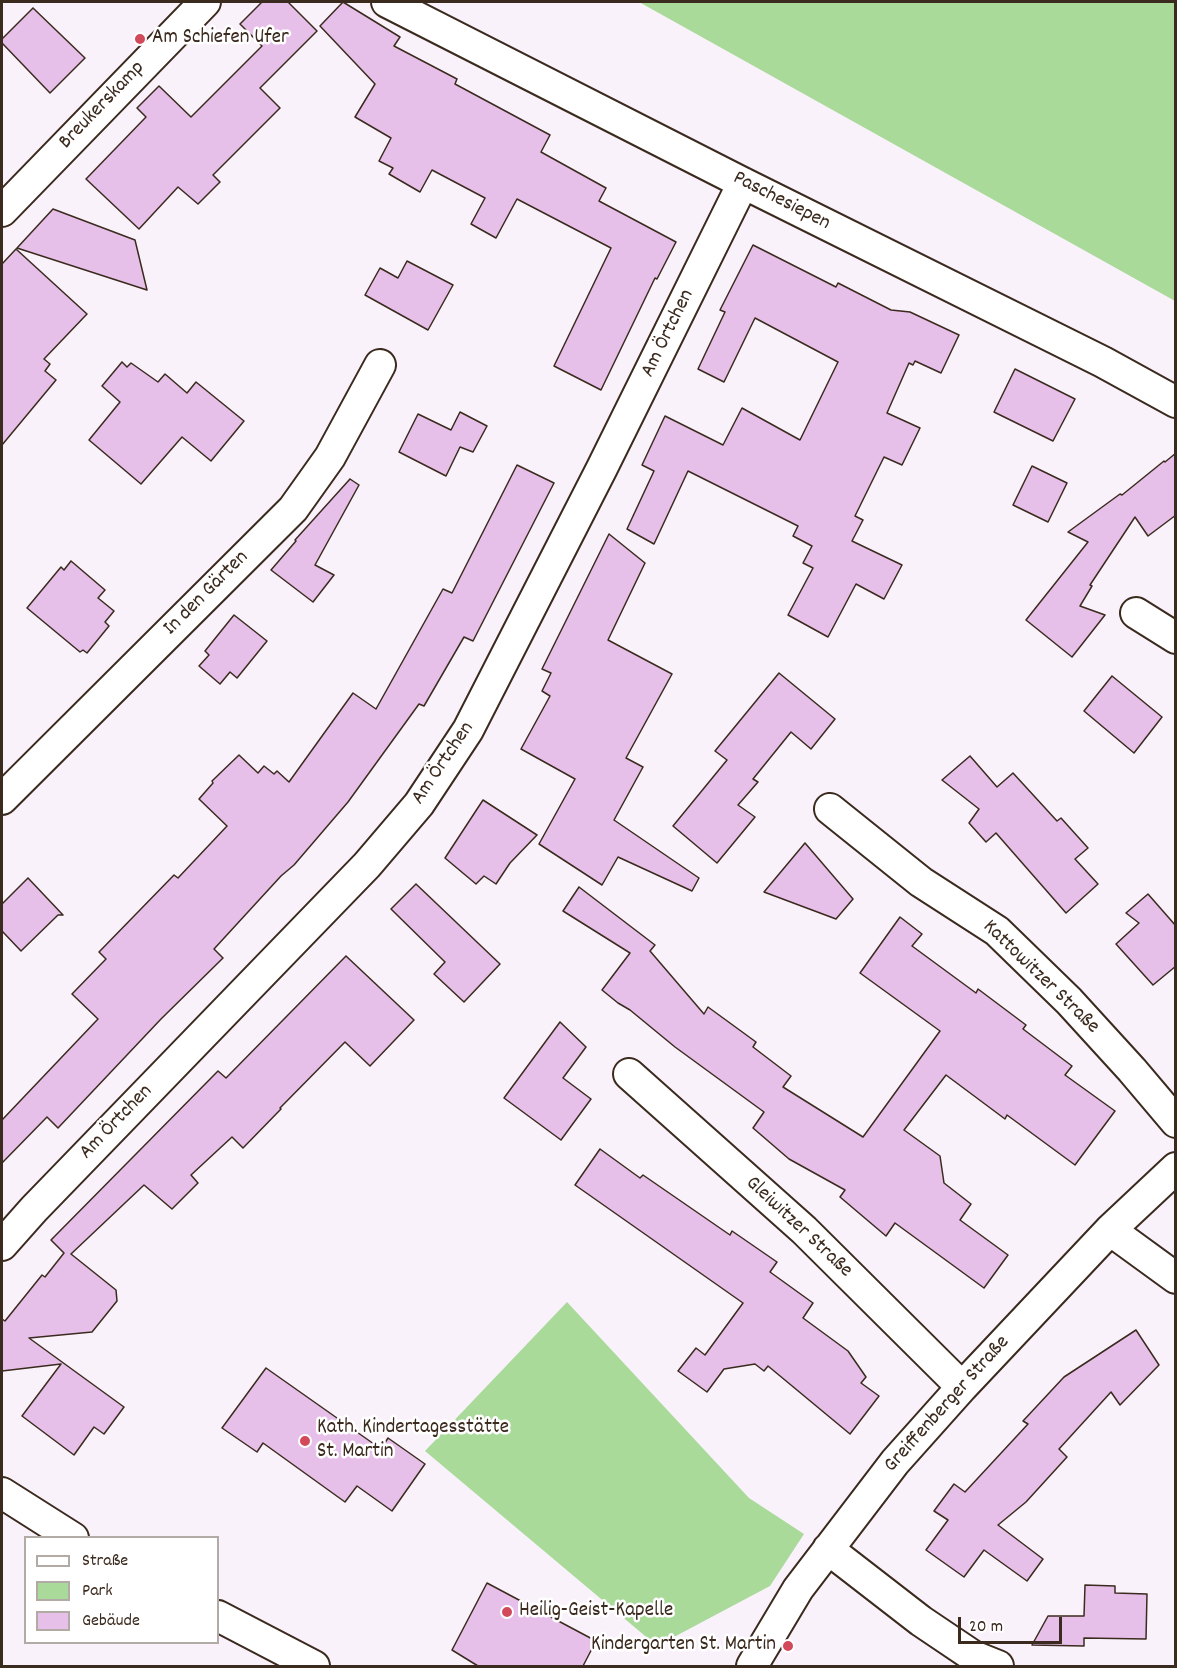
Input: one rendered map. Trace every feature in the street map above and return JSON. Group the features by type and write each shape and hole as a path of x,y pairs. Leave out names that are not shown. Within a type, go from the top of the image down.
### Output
{"street":[{"name":"Breukerskamp","path":"2,211 205,2"},
{"name":"Paschesiepen","path":"387,2 1102,362 1176,402"},
{"name":"Am Örtchen","path":"2,1245 34,1209 367,865 419,804 468,730 602,468 743,183"},
{"name":"In den Gärten","path":"2,799 293,509 330,457 380,365"},
{"path":"1136,613 1176,639"},
{"name":"Kattowitzer Straße","path":"830,809 921,882 997,931 1069,1001 1176,1122"},
{"name":"Gleiwitzer Straße","path":"629,1074 804,1230 962,1387"},
{"name":"Greiffenberger Straße","path":"752,1666 798,1589 895,1462 962,1387 1110,1230 1176,1168"},
{"path":"1110,1230 1176,1278"},
{"path":"2,1493 70,1536"},
{"path":"828,1549 921,1621 973,1656 998,1666"},
{"path":"219,1617 314,1666"}],"green space":[{"path":"639,2 1175,2 1175,301"},
{"path":"567,1302 749,1498 804,1534 770,1586 657,1646 425,1451"}],"building":[{"path":"262,2 288,2 317,31 260,88 280,108 213,175 220,182 198,204 178,187 139,229 86,179 146,117 137,108 159,86 191,117 262,46 240,24"},
{"path":"343,2 400,37 394,46 457,79 455,84 550,135 541,152 606,188 599,201 676,242 657,279 655,278 601,390 554,366 611,248 517,199 496,238 471,224 485,198 432,170 420,192 389,174 393,168 379,161 391,138 355,117 375,84 320,26"},
{"path":"33,8 85,58 50,93 2,43 2,39"},
{"path":"53,209 135,240 147,290 17,248"},
{"path":"753,245 836,287 838,283 891,310 910,312 959,335 941,373 915,361 913,365 909,363 887,413 920,428 902,465 884,457 855,516 863,520 852,541 902,565 884,599 856,584 828,637 788,615 813,568 803,563 812,546 793,536 798,526 688,471 654,544 627,529 654,471 642,465 665,416 723,445 742,408 800,440 838,362 755,318 724,382 698,369 725,312 720,310"},
{"path":"16,249 87,314 44,359 50,364 45,371 56,380 2,445 2,264"},
{"path":"407,261 453,285 428,330 365,295 380,268 398,278"},
{"path":"122,362 127,367 131,363 158,382 165,374 187,393 196,382 244,421 211,461 182,437 141,484 89,440 120,402 102,386"},
{"path":"1015,369 1075,399 1053,441 994,412"},
{"path":"460,412 487,426 473,452 460,447 446,476 399,452 418,414 451,430"},
{"path":"1176,453 1176,515 1148,536 1135,517 1090,585 1092,586 1080,606 1105,615 1072,657 1026,620 1088,542 1068,532 1120,494 1122,495"},
{"path":"517,465 554,483 473,641 464,637 424,706 419,704 348,802 294,865 281,876 214,949 223,958 161,1019 58,1128 47,1117 2,1163 2,1120 98,1019 72,994 106,959 99,952 174,875 178,878 227,826 199,799 213,783 212,781 239,755 258,773 264,766 274,774 277,771 289,782 353,693 376,709 443,589 452,593"},
{"path":"1032,466 1067,483 1048,522 1013,505"},
{"path":"350,479 359,485 315,565 334,575 313,602 271,570"},
{"path":"609,534 645,563 608,640 672,674 626,758 643,767 614,820 699,878 692,891 618,857 602,885 539,844 575,779 521,749 550,696 542,691 551,673 542,669"},
{"path":"71,561 105,590 98,598 114,611 105,622 109,626 87,653 83,650 80,652 27,608 61,567 64,570"},
{"path":"234,615 267,641 237,678 230,672 220,684 199,666 209,655 205,651"},
{"path":"779,673 835,719 811,749 791,732 753,779 758,782 738,805 755,817 717,863 673,826 727,760 715,751"},
{"path":"1112,676 1162,717 1134,753 1084,711"},
{"path":"970,756 997,787 1013,773 1057,821 1061,818 1088,848 1075,859 1098,884 1066,913 996,833 986,842 969,823 979,809 942,780"},
{"path":"483,800 537,835 510,863 496,884 484,876 476,884 445,858"},
{"path":"805,843 853,899 836,919 764,892"},
{"path":"28,878 63,915 58,915 21,951 2,931 2,904"},
{"path":"416,884 500,964 464,1002 434,974 445,962 391,909"},
{"path":"579,887 655,945 650,951 704,1014 708,1007 756,1042 753,1047 791,1076 783,1087 863,1137 940,1031 860,973 900,917 922,934 912,946 976,993 978,989 1026,1025 1023,1029 1072,1066 1065,1075 1115,1111 1075,1165 1007,1115 1005,1119 946,1075 904,1130 940,1156 944,1183 971,1204 960,1220 1008,1255 984,1288 895,1223 886,1236 840,1197 845,1190 789,1159 753,1128 764,1112 602,990 630,953 563,911"},
{"path":"1148,894 1176,926 1176,966 1153,985 1116,944 1139,923 1126,913"},
{"path":"346,956 414,1020 370,1066 345,1042 243,1148 232,1137 191,1175 198,1183 172,1209 144,1185 71,1254 116,1290 117,1301 92,1332 29,1338 124,1407 104,1434 94,1427 74,1455 22,1416 61,1364 2,1371 2,1319 5,1321 42,1275 45,1277 64,1253 51,1240 218,1071 226,1078"},
{"path":"560,1022 586,1047 563,1078 591,1099 561,1140 504,1098"},
{"path":"600,1149 640,1178 643,1175 730,1235 732,1231 777,1262 770,1272 813,1303 803,1318 848,1351 866,1377 861,1383 879,1396 850,1434 768,1366 764,1371 755,1364 724,1369 707,1392 678,1371 696,1348 705,1355 743,1303 575,1185"},
{"path":"1136,1330 1159,1365 1120,1405 1111,1392 1059,1449 1067,1457 1026,1502 998,1525 1043,1559 1027,1581 984,1550 964,1577 926,1550 948,1520 934,1511 954,1484 965,1492 1028,1424 1023,1421 1064,1377"},
{"name":"Kath. Kindertagesstätte St. Martin","path":"266,1368 381,1449 388,1438 425,1464 392,1511 357,1486 345,1502 263,1443 257,1452 222,1428"},
{"name":"Heilig-Geist-Kapelle","path":"487,1583 596,1641 583,1666 478,1666 452,1650"},
{"path":"1085,1585 1115,1586 1115,1593 1147,1594 1146,1639 1084,1638 1084,1646 1032,1645 1048,1616 1084,1616"}],"place":[{"name":"Am Schiefen Ufer","path":"140,39"},
{"name":"Kath. Kindertagesstätte St. Martin","path":"305,1441"},
{"name":"Heilig-Geist-Kapelle","path":"507,1612"},
{"name":"Kindergarten St. Martin","path":"788,1646"}]}
